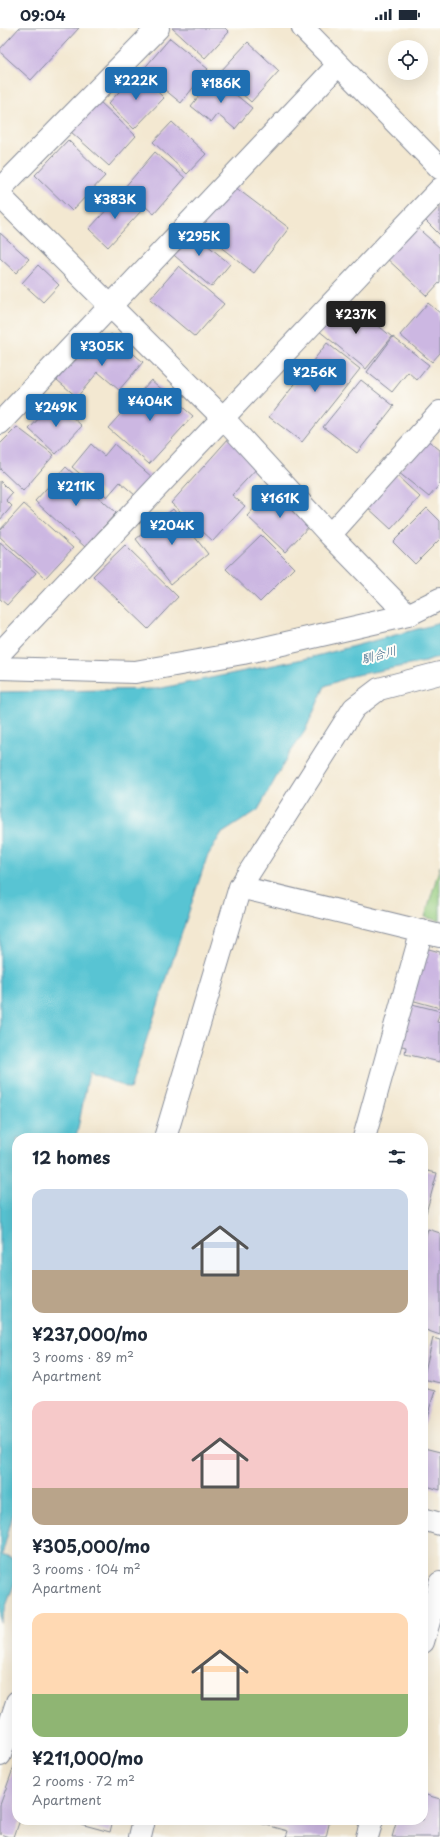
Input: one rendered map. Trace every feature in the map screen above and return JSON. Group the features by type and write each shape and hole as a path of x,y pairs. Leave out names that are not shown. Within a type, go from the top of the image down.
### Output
{"street":[{"path":"0,189 158,28"},
{"path":"303,28 440,168"},
{"path":"0,423 338,65"},
{"path":"0,653 439,191"},
{"path":"0,196 223,418 330,534 408,615"},
{"path":"330,534 440,412"},
{"path":"0,668 135,672 243,653 408,615 440,600"},
{"path":"166,1133 240,887 354,708 379,690 440,673"},
{"path":"240,887 431,933 366,1133"},
{"path":"428,1520 440,1524"},
{"path":"428,1624 440,1582"},
{"path":"0,1755 12,1718"},
{"path":"140,1837 143,1825"},
{"path":"367,1837 371,1825"}],"green space":[{"path":"440,866 440,921 425,917"}],"water":[{"name":"馴合川","path":"440,623 440,657 425,662 351,676 325,686 305,731 288,756 258,810 221,834 207,857 130,1089 89,1072 77,1133 12,1133 12,1518 2,1555 12,1558 12,1590 0,1623 0,692 157,689 313,657"}],"building":[{"path":"19,28 79,28 31,80 0,52 0,49"},
{"path":"172,28 225,28 229,32 205,58"},
{"path":"170,38 208,69 181,103 142,71"},
{"path":"248,42 279,71 251,102 219,73"},
{"path":"137,72 164,98 134,129 108,104"},
{"path":"214,77 252,108 235,129 217,114 211,122 191,106"},
{"path":"98,100 136,136 109,166 70,131"},
{"path":"172,122 206,154 187,174 153,142"},
{"path":"68,140 105,176 72,211 35,175"},
{"path":"155,152 185,178 154,214 124,188"},
{"path":"231,184 289,228 254,273 196,228"},
{"path":"122,193 142,210 108,247 89,229"},
{"path":"440,205 440,235 425,220"},
{"path":"413,224 440,248 440,282 427,296 384,256"},
{"path":"187,228 230,264 211,287 168,250"},
{"path":"0,233 29,259 16,273 0,258"},
{"path":"38,265 59,285 43,302 22,283"},
{"path":"179,266 224,304 195,337 150,299"},
{"path":"428,303 440,313 440,353 432,362 400,335"},
{"path":"353,305 392,337 366,369 318,330 333,311 342,318"},
{"path":"111,334 143,362 119,390 98,372 77,397 57,380 80,353 88,360"},
{"path":"393,337 429,365 417,380 408,372 392,392 367,372"},
{"path":"327,343 360,369 302,442 269,417"},
{"path":"151,380 193,416 149,464 108,428"},
{"path":"361,380 394,406 357,453 323,427"},
{"path":"55,401 82,426 56,454 29,429"},
{"path":"17,427 54,455 23,491 0,469 0,444"},
{"path":"229,438 259,466 232,495 245,506 213,541 171,503"},
{"path":"426,439 440,450 440,484 429,497 398,472"},
{"path":"91,444 104,456 114,444 152,477 136,496 120,482 107,497 72,467"},
{"path":"66,467 116,513 85,547 35,501"},
{"path":"395,474 420,497 391,529 366,506"},
{"path":"0,481 12,493 6,500 12,506 0,520"},
{"path":"275,486 313,522 285,552 247,516"},
{"path":"24,504 73,548 45,578 0,537 0,530"},
{"path":"427,508 440,521 440,539 415,564 393,542"},
{"path":"173,509 208,554 171,584 136,539"},
{"path":"261,535 294,568 260,602 226,569"},
{"path":"0,542 36,573 7,605 0,599"},
{"path":"125,545 178,597 148,629 93,576"},
{"path":"425,948 440,952 440,1008 411,1000"},
{"path":"408,1003 440,1011 437,1022 440,1023 440,1062 405,1054 406,1047 398,1045"},
{"path":"428,1171 437,1173 428,1206"},
{"path":"428,1229 440,1233 440,1335 428,1331"},
{"path":"433,1338 440,1340 440,1383 428,1380 428,1358"},
{"path":"428,1389 435,1391 428,1413"},
{"path":"428,1449 440,1452 440,1490 428,1486"},
{"path":"12,1772 12,1825 18,1825 14,1837 0,1834 0,1805"},
{"path":"428,1795 440,1799 440,1837 392,1837 396,1825 428,1825"},
{"path":"84,1825 112,1825 110,1832"},
{"path":"266,1825 329,1825 326,1837 286,1837 288,1831"}]}
